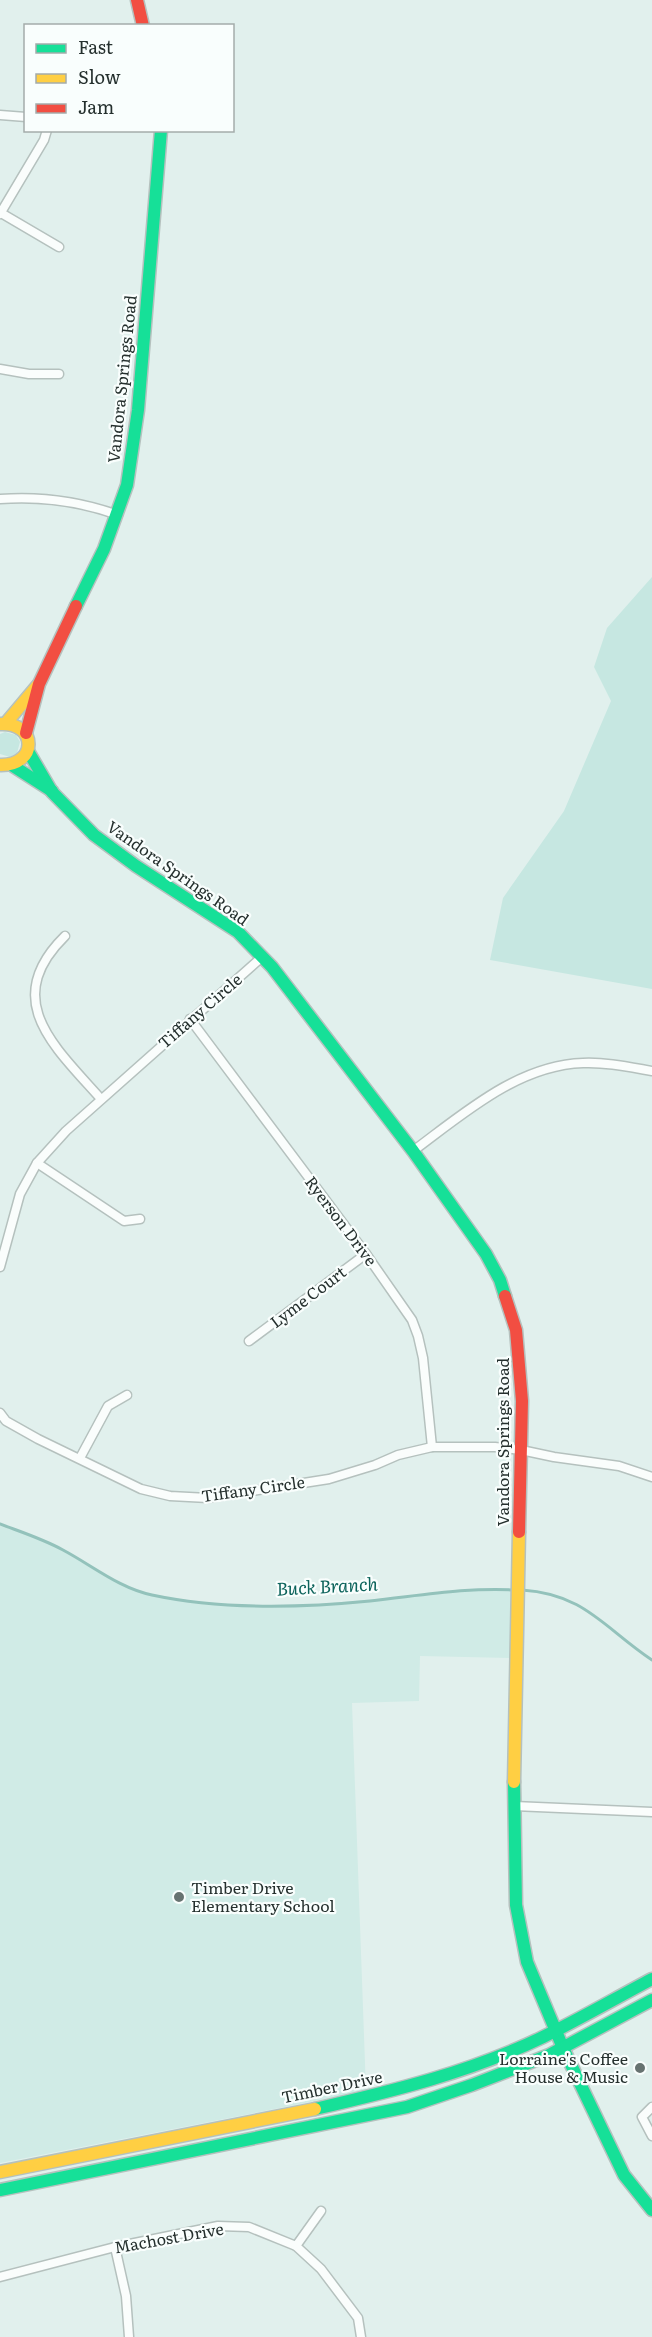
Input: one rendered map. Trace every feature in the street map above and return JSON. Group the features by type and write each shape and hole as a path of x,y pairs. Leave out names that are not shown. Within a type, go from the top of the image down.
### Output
{"street":[{"path":"137,0 143,24"},
{"path":"0,115 24,117"},
{"path":"46,132 44,140 0,213 58,247"},
{"name":"Vandora Springs Road","path":"26,733 39,684 73,616 118,515 127,485 135,440 161,132"},
{"path":"0,369 29,374 59,374"},
{"path":"0,500 28,497 61,500 118,515"},
{"name":"Vandora Springs Road","path":"3,724 39,684"},
{"path":"0,765 13,766 20,762 28,751 29,745 26,733 17,725 3,724"},
{"name":"Vandora Springs Road","path":"28,751 52,792"},
{"name":"Vandora Springs Road","path":"13,766 52,792 94,835 136,866 238,932 272,966 413,1151 486,1254 500,1280 516,1330 520,1355 521,1450 514,1806 517,1910 527,1962 562,2048 624,2175 651,2206"},
{"path":"65,936 39,961 29,985 30,1012 40,1031 101,1099"},
{"name":"Tiffany Circle","path":"0,1267 20,1194 37,1163 66,1131 262,957"},
{"name":"Ryerson Drive","path":"190,1019 366,1254 412,1320 423,1358 432,1447"},
{"path":"413,1151 490,1096 518,1079 542,1070 561,1065 591,1063 652,1071"},
{"path":"37,1163 124,1221 140,1219"},
{"name":"Lyme Court","path":"249,1341 366,1254"},
{"path":"80,1458 108,1406 127,1395"},
{"name":"Tiffany Circle","path":"0,1413 6,1420 141,1489 170,1496 208,1497 329,1479 375,1465 398,1455 432,1447 495,1447 521,1450 620,1466 652,1477"},
{"path":"514,1806 652,1812"},
{"name":"Timber Drive","path":"0,2172 402,2089 466,2068 556,2031 652,1979"},
{"path":"0,2190 407,2107 472,2085 562,2048 652,2000"},
{"path":"652,2107 642,2117 652,2136"},
{"path":"296,2246 321,2211"},
{"name":"Machost Drive","path":"0,2277 115,2247 218,2226 249,2227 296,2246 321,2269 358,2318 361,2337"},
{"path":"115,2247 126,2296 129,2337"}],"shaded area":[{"path":"652,577 652,989 490,960 503,898 564,811 611,701 594,667 607,628"},
{"path":"5,732 16,735 20,742 17,753 10,757 0,754 0,734"},
{"name":"Timber Drive Elementary School","path":"0,1524 47,1542 129,1589 193,1601 246,1605 309,1605 464,1591 511,1590 510,1658 420,1656 419,1701 352,1703 366,2091 0,2163"}],"waterway":[{"name":"Buck Branch","path":"0,1524 55,1546 128,1587 140,1592 179,1600 233,1605 288,1606 370,1601 461,1591 515,1590"},
{"name":"Buck Branch","path":"522,1590 544,1593 578,1605 652,1660"}],"traffic: fast":[{"path":"76,606 104,549 127,485 138,410 161,132"},
{"path":"28,751 52,792 94,835 136,866 238,932 272,967 413,1151 486,1254 500,1280 505,1296"},
{"path":"13,766 52,791"},
{"path":"514,1782 516,1905 527,1962 563,2048 624,2175 652,2210"},
{"path":"315,2109 402,2088 488,2060 543,2037 652,1979"},
{"path":"0,2190 407,2107 549,2055 652,2000"}],"traffic: slow":[{"path":"6,723 38,685"},
{"path":"0,724 12,725 21,730 27,736 28,744 27,752 21,759 0,765"},
{"path":"514,1782 519,1532"},
{"path":"0,2172 315,2109"}],"traffic: jam":[{"path":"137,0 143,24"},
{"path":"26,733 39,684 76,606"},
{"path":"505,1296 516,1330 522,1401 519,1532"}],"place":[{"name":"Timber Drive Elementary School","path":"179,1897"},
{"name":"Lorraine's Coffee House & Music","path":"640,2068"}]}
